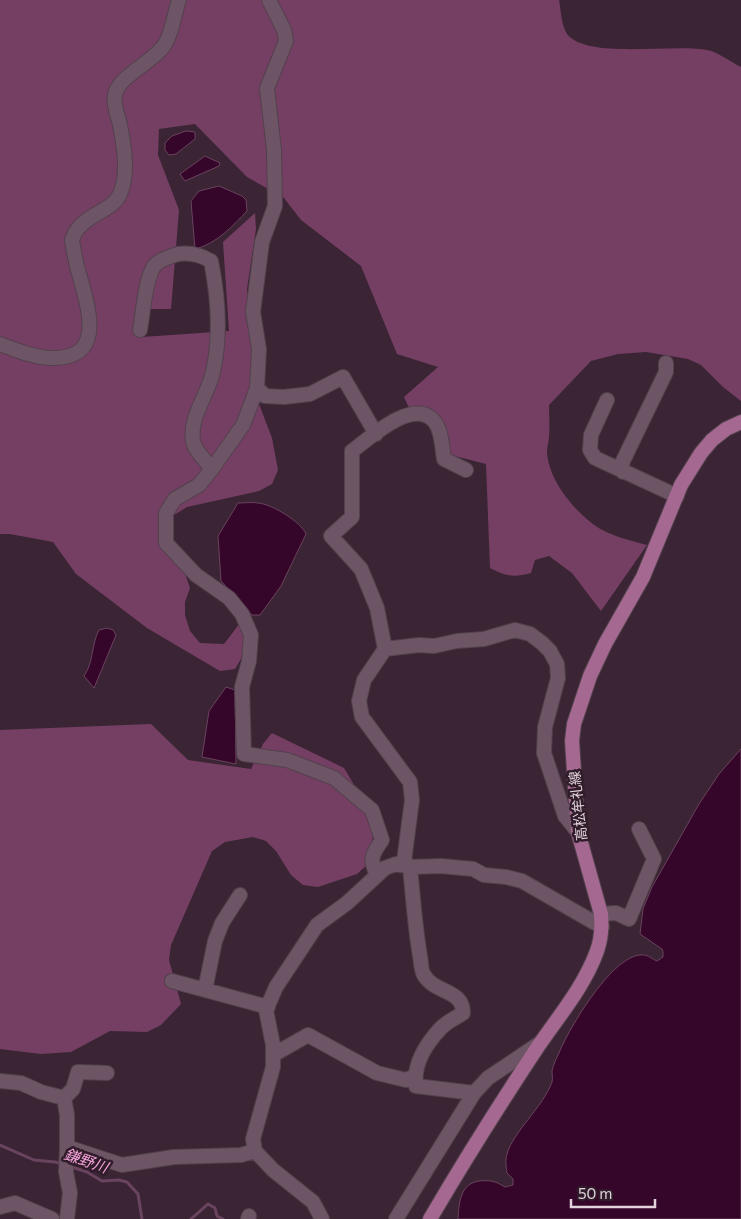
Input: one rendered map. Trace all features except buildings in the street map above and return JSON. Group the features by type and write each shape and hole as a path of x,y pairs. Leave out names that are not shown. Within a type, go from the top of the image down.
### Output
{"main road":[{"name":"高松牟礼線","path":"430,1219 506,1096 569,1003 598,950 602,920 578,832 572,741 574,724 590,676 605,644 643,577 681,485 701,453 712,440 726,429 741,422"}],"street":[{"path":"0,344 36,356 51,358 64,357 76,353 85,346 90,325 89,312 72,240 75,230 119,196 123,185 123,150 120,124 114,106 115,93 124,81 158,53 165,44 172,28 179,0"},
{"path":"269,0 284,30 286,41 267,88 274,150 275,206 262,242 253,312 259,349 257,388 243,425 212,469 199,485 175,499 166,513 166,543 196,575 229,598 242,614 251,635 249,661 242,687 244,754 287,760 334,778 372,810 382,840 372,854 373,867 377,876"},
{"path":"140,330 148,280 155,264 170,256 186,252 204,256 211,261 215,281 218,332 213,372 192,428 193,444 212,469"},
{"path":"623,472 622,463 666,372 666,363"},
{"path":"257,388 265,396 284,397 310,394 343,377 376,434"},
{"path":"607,400 591,436 590,450 595,458 676,496"},
{"path":"466,470 444,459 435,422 428,416 413,413 398,418 352,451 352,517 331,536 361,569 377,608 385,649 364,680 359,702 362,717 410,782 412,800 404,861 410,867 417,936 424,975 437,987 460,999 463,1005 464,1013 441,1028 421,1055 415,1076 416,1086 474,1093"},
{"path":"385,649 418,645 434,646 457,641 484,639 516,630 530,634 542,643 550,651 557,664 558,678 545,727 544,753 565,816 578,832"},
{"path":"322,1219 313,1202 273,1170 255,1151 253,1139 273,1067 273,1045 266,1010 276,987 317,925 347,903 385,868 396,864 410,867 442,866 473,869 484,875 522,881 602,920 616,913 629,919 654,859 640,829"},
{"path":"205,990 222,923 240,895"},
{"path":"172,981 268,1006"},
{"path":"273,1055 308,1035 377,1074 406,1080 415,1076"},
{"path":"396,1219 474,1093 488,1078 542,1042"},
{"path":"64,1098 72,1089 78,1072 107,1073"},
{"path":"0,1081 21,1083 41,1092 64,1098"},
{"path":"64,1098 67,1115 66,1168 70,1193 67,1219"},
{"path":"67,1147 122,1165 174,1157 241,1155 255,1151"},
{"path":"0,1207 15,1203 52,1219"}],"shaded area":[{"path":"0,0 559,0 565,30 577,42 611,49 692,48 707,50 741,67 741,401 723,387 701,365 688,359 646,352 618,354 591,361 549,405 548,462 562,492 577,510 599,528 619,537 647,545 601,611 572,573 549,556 535,560 531,573 525,575 514,576 490,568 486,464 447,454 446,428 437,415 410,410 404,397 438,367 397,354 361,266 301,220 284,198 247,177 195,124 159,129 158,155 179,210 171,309 136,309 142,337 229,331 223,242 255,213 256,229 247,289 256,396 272,438 278,470 272,484 259,491 187,507 174,515 170,529 190,588 185,602 185,615 190,631 200,643 224,644 240,623 248,647 235,669 220,671 147,628 76,574 53,542 0,534"},
{"path":"186,131 195,132 195,139 176,154 169,155 165,150 165,143 172,136"},
{"path":"205,156 220,163 219,166 185,181 180,174"},
{"path":"219,186 242,196 246,200 247,211 217,239 195,249 191,201 199,191"},
{"path":"238,503 264,504 278,510 298,524 306,534 281,586 260,615 252,615 221,581 218,536"},
{"path":"107,628 113,630 116,635 94,688 84,676 99,630"},
{"path":"226,687 235,690 236,764 202,757 209,711"},
{"path":"151,724 188,760 251,769 263,744 272,733 344,768 359,793 370,821 373,836 368,864 357,874 318,887 303,885 291,875 276,851 266,841 253,837 225,842 212,851 171,945 169,960 181,1004 161,1025 147,1032 110,1031 71,1052 41,1054 0,1049 0,730"},
{"path":"741,749 741,1219 458,1219 462,1195 468,1186 479,1181 496,1182 505,1187 513,1185 513,1179 507,1173 506,1163 510,1146 548,1091 552,1081 553,1066 564,1042 582,1011 606,978 619,965 632,957 646,955 657,961 663,957 662,949 640,934 643,909 652,887 699,804 719,774"}],"waterway":[{"name":"鎌野川","path":"0,1145 34,1160 63,1164"},
{"name":"鎌野川","path":"69,1166 87,1172 102,1181 119,1180 127,1182 138,1194 142,1219"},
{"name":"鎌野川","path":"191,1219 208,1204 215,1208 217,1216 223,1219"}]}
